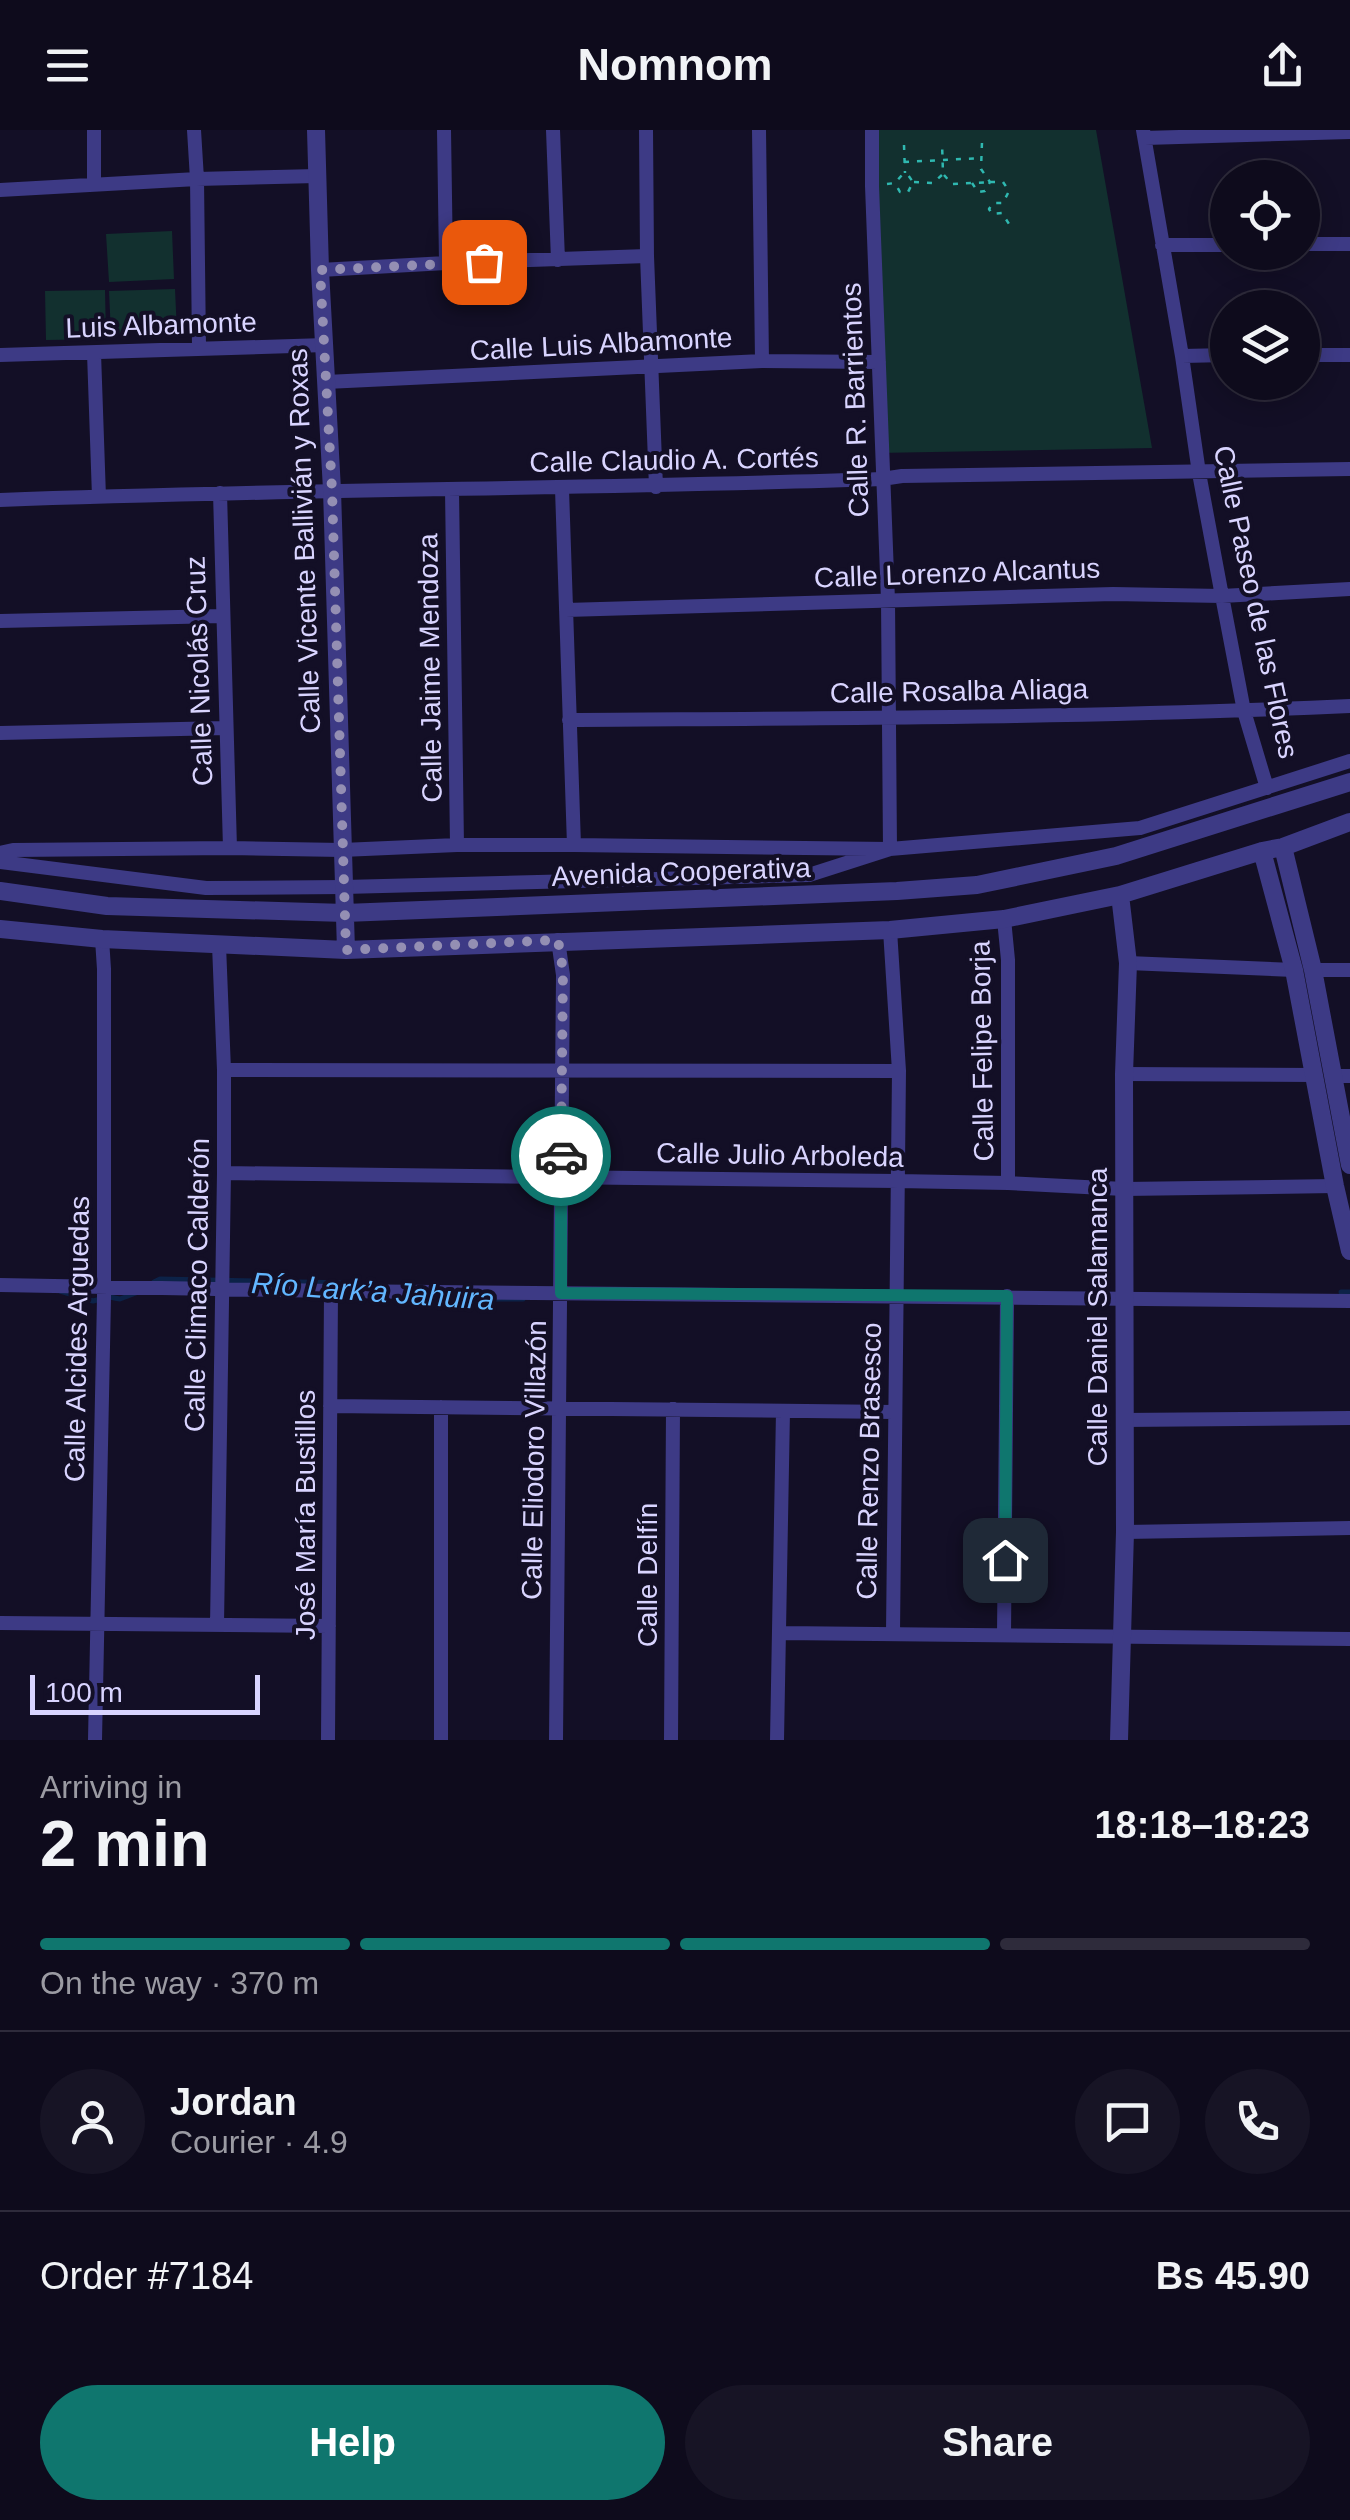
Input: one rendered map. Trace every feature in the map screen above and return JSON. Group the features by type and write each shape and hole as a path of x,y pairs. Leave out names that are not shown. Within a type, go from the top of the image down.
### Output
{"street":[{"path":"94,130 94,186"},
{"path":"194,130 199,348"},
{"name":"Calle Vicente Ballivián y Roxas","path":"316,130 346,950"},
{"path":"444,130 446,263"},
{"path":"553,130 558,260"},
{"path":"646,130 656,487"},
{"path":"759,130 762,361"},
{"name":"Calle R. Barrientos","path":"872,130 888,600 890,848"},
{"path":"1144,134 1350,132"},
{"name":"Calle Paseo de las Flores","path":"1144,134 1222,596 1244,711 1267,788"},
{"path":"0,190 316,176"},
{"path":"1320,244 1350,244"},
{"path":"1162,245 1210,245"},
{"path":"320,270 648,256"},
{"name":"Luis Albamonte","path":"0,355 324,344"},
{"path":"94,353 99,496"},
{"path":"1320,355 1350,355"},
{"path":"1182,356 1210,356"},
{"name":"Calle Luis Albamonte","path":"326,382 762,361 879,362"},
{"name":"Calle Claudio A. Cortés","path":"0,500 332,490 656,487 882,480 902,476 1350,469"},
{"path":"562,489 574,844"},
{"name":"Calle Jaime Mendoza","path":"452,490 457,845"},
{"name":"Calle Nicolás Cruz","path":"220,493 230,848"},
{"name":"Calle Lorenzo Alcantus","path":"566,610 1113,594 1222,596 1350,589"},
{"path":"0,621 222,616"},
{"name":"Calle Rosalba Aliaga","path":"570,720 890,718 1350,706"},
{"path":"0,733 226,728"},
{"path":"0,853 574,844 890,848 1140,828 1350,761"},
{"name":"Avenida Cooperativa","path":"0,891 107,906 345,912 977,885 1116,856 1350,782"},
{"path":"0,929 102,939 346,950 890,930 1004,919 1120,895 1283,847 1350,822"},
{"path":"1283,847 1303,970"},
{"path":"0,862 206,888 344,887 810,875 890,848"},
{"path":"1262,851 1303,970 1333,1076 1350,1166"},
{"name":"Calle Daniel Salamanca","path":"1119,1740 1125,1532 1124,1074 1128,963 1120,895"},
{"name":"Calle Felipe Borja","path":"1004,919 1008,960 1008,1183"},
{"name":"Calle Renzo Brasesco","path":"890,930 898,1071 893,1633"},
{"name":"Calle Alcides Arguedas","path":"95,1740 104,1286 102,939"},
{"name":"Calle Eliodoro Villazón","path":"556,1740 563,970 558,940"},
{"name":"Calle Climaco Calderón","path":"217,1625 224,1173 219,946"},
{"path":"1128,963 1350,970"},
{"path":"224,1070 898,1071"},
{"path":"1124,1074 1333,1076"},
{"path":"1333,1076 1350,1250"},
{"name":"Calle Julio Arboleda","path":"224,1173 898,1181 1124,1189 1342,1187"},
{"path":"0,1285 1350,1300"},
{"name":"José María Bustillos","path":"328,1740 331,1291"},
{"path":"1004,1635 1007,1296"},
{"path":"330,1406 894,1412"},
{"path":"441,1407 441,1740"},
{"name":"Calle Delfín","path":"671,1740 673,1409"},
{"path":"778,1740 784,1411"},
{"path":"1124,1420 1350,1418"},
{"path":"1125,1532 1350,1528"},
{"path":"0,1623 329,1626"},
{"path":"781,1632 1350,1640"}],"path":[{"path":"913,182 933,183 942,174 942,142"},
{"path":"982,142 982,169 990,182"},
{"path":"904,145 905,175"},
{"path":"904,162 982,158"},
{"path":"942,174 952,184 1000,182"},
{"path":"905,175 913,182"},
{"path":"905,175 895,183 900,192 908,192 913,182"},
{"path":"972,183 978,192 985,191 990,182"},
{"path":"990,182 1003,182 1008,191 1003,203 993,203 989,209 992,214 1002,213 1009,224"}],"green space":[{"path":"871,130 1096,130 1152,448 876,453"},
{"path":"172,231 174,279 109,282 106,234"},
{"path":"175,289 177,333 111,334 109,291"},
{"path":"105,290 106,339 46,340 45,291"}],"waterway":[{"name":"Río Lark’a Jahuira","path":"154,1282 160,1279 349,1283 356,1287"},
{"name":"Río Lark’a Jahuira","path":"60,1291 93,1301 120,1299 141,1291"},
{"name":"Río Lark’a Jahuira","path":"1341,1292 1350,1292"},
{"name":"Río Lark’a Jahuira","path":"439,1299 523,1299"}],"way so far":[{"path":"484,262 320,270 332,490 346,950 558,940 563,970 561,1156"}],"route":[{"path":"561,1156 561,1293 1007,1296 1005,1560"}]}
